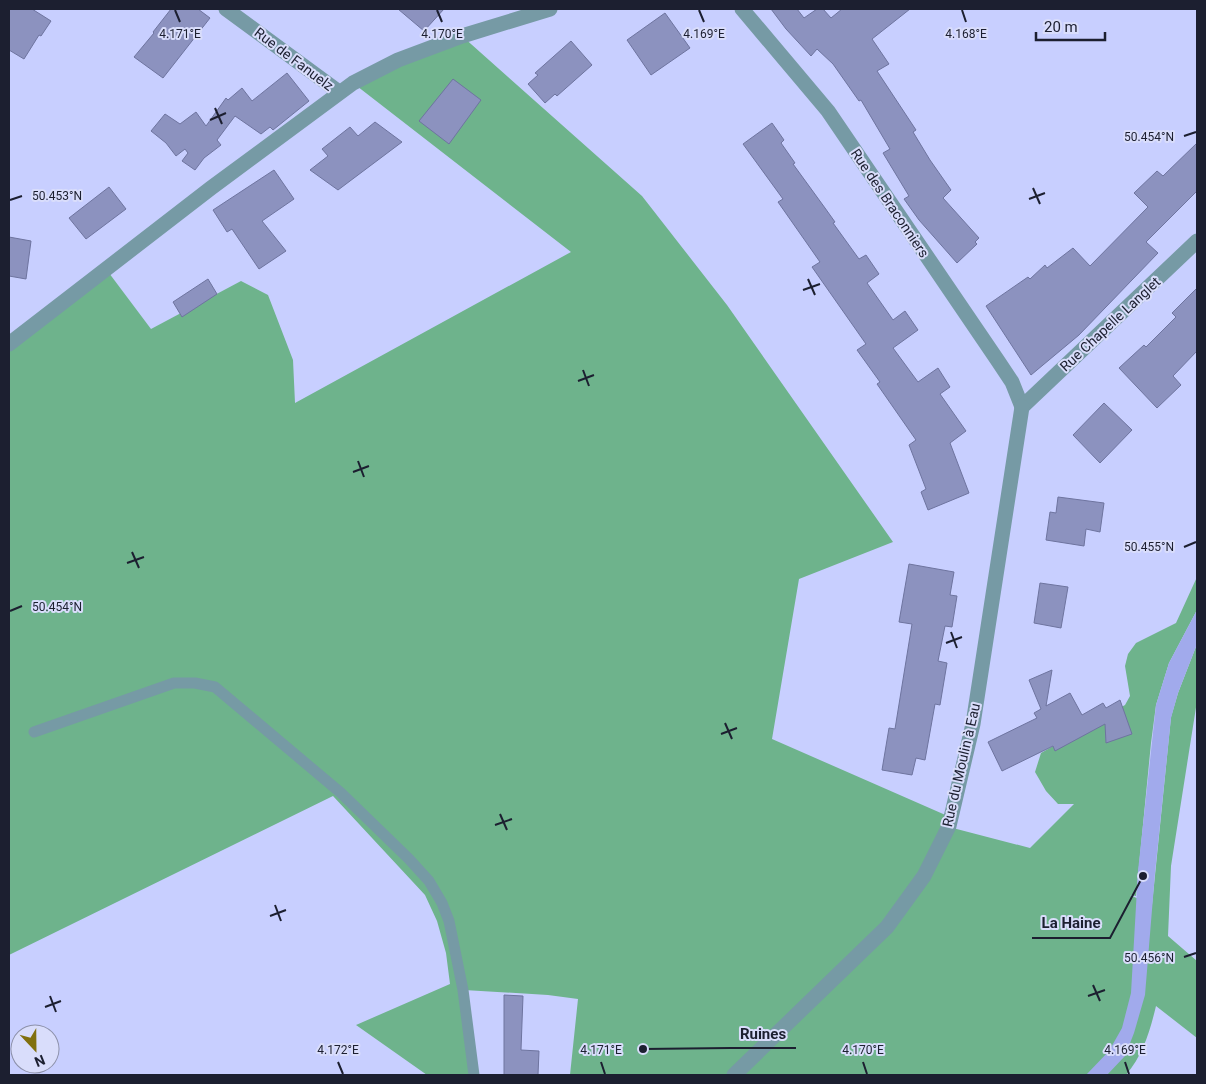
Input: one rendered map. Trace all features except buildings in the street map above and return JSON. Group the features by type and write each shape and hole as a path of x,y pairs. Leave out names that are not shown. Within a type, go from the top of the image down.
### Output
{"street":[{"name":"Rue de Fanuelz","path":"226,9 338,92"},
{"path":"9,344 210,188 338,92 398,60 462,36 550,9"},
{"name":"Rue des Braconniers","path":"742,9 828,111 1012,382 1022,407"},
{"name":"Rue Chapelle Langlet","path":"1022,407 1197,241"},
{"name":"Rue du Moulin à Eau","path":"734,1075 887,927 924,876 949,826 973,724 1022,407"}],"lane":[{"path":"34,732 174,683 196,682 215,687 340,793 409,859 429,881 442,903 449,921 463,990 474,1075"}],"green space":[{"path":"462,36 642,196 727,305 893,542 799,579 772,739 950,817 949,827 1030,848 1074,804 1058,804 1046,791 1035,772 1041,753 1125,705 1130,696 1125,666 1128,654 1136,643 1176,623 1197,577 1197,610 1169,663 1156,705 1136,896 1130,895 1152,905 1171,717 1197,644 1197,701 1171,866 1168,936 1197,961 1197,1038 1156,1006 1145,1042 1137,1059 1126,1075 570,1075 578,999 548,995 464,990 474,1075 427,1075 356,1025 450,984 446,953 437,921 425,895 333,796 9,955 9,344 106,269 151,329 241,281 268,295 293,360 295,403 571,252 353,83"}],"water":[{"path":"1197,610 1197,644 1178,693 1171,718 1145,995 1125,1056 1107,1075 1086,1075 1109,1051 1122,1028 1131,993 1138,871 1156,705 1169,663"}],"place":[{"name":"La Haine","path":"1143,876"},
{"name":"Ruines","path":"643,1049"}]}
